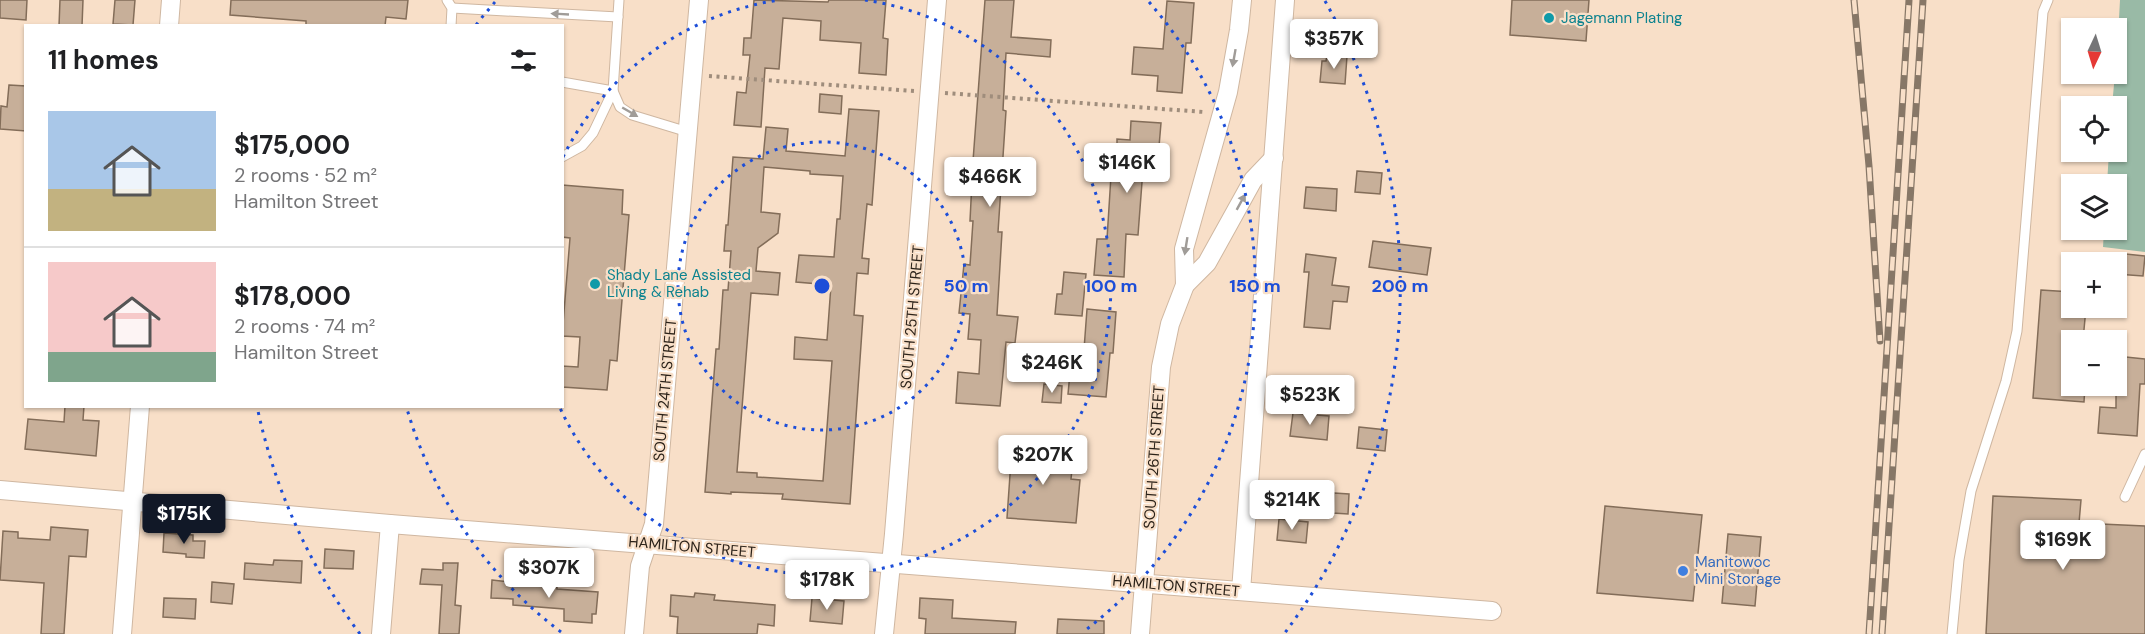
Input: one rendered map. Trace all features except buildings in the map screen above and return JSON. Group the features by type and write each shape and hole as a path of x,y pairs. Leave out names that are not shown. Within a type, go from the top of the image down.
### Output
{"street":[{"path":"169,24 171,0"},
{"name":"SOUTH 24TH STREET","path":"634,634 640,566 654,524 699,0"},
{"name":"SOUTH 25TH STREET","path":"884,634 937,0"},
{"name":"SOUTH 26TH STREET","path":"1140,634 1161,367 1170,324 1185,285 1184,249 1228,92 1242,0"},
{"path":"1241,591 1286,0"},
{"name":"SOUTH 26TH STREET","path":"1185,285 1207,262 1253,180 1274,158"},
{"path":"122,634 140,408"},
{"name":"HAMILTON STREET","path":"0,490 390,524 1492,611"},
{"path":"381,634 390,524"}],"lane":[{"path":"564,156 588,140 613,91 619,0"},
{"path":"1952,634 1959,560 1971,491 2006,381 2017,331 2043,12 2048,0"},
{"path":"451,24 449,4 618,17"},
{"path":"564,82 613,91"},
{"path":"613,91 620,107 632,116 688,132"},
{"path":"2125,497 2145,454"}],"path":[{"path":"693,75 1222,113"}],"green space":[{"path":"2120,0 2145,0 2145,252 2103,247 2103,240 2127,240 2127,174 2108,174 2108,162 2127,162 2127,96 2113,96 2114,84 2127,84 2127,18 2119,18"}],"railway":[{"path":"1854,0 1869,166 1880,341"},
{"path":"1869,634 1909,0"},
{"path":"1882,634 1923,0"}],"place":[{"name":"Jagemann Plating","path":"1549,18"},
{"name":"Shady Lane Assisted Living & Rehab","path":"595,284"},
{"name":"Manitowoc Mini Storage","path":"1683,571"}]}
